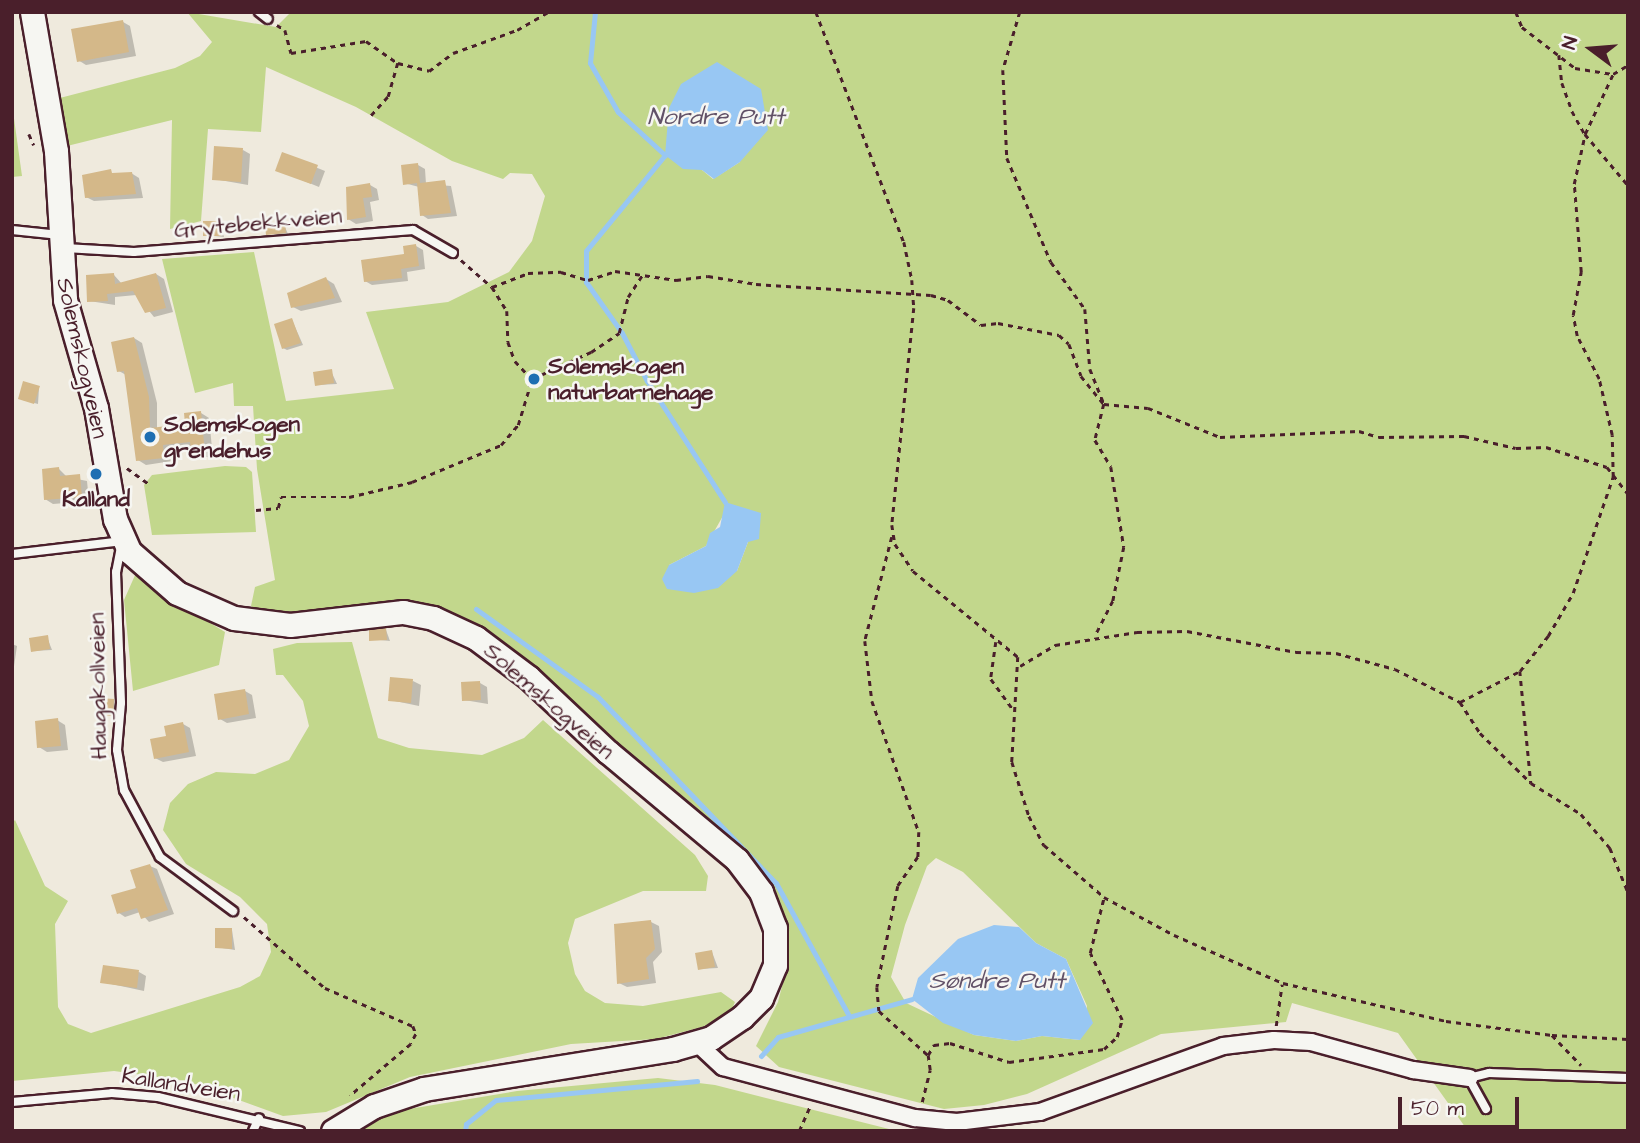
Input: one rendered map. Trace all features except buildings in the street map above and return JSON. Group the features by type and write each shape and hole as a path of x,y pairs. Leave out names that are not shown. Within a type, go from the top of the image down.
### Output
{"street":[{"name":"Solemskogveien","path":"32,12 57,151 60,242 68,315 96,408 114,519 123,541 148,571 177,593 234,618 290,625 403,612 462,630 509,661 618,761 729,852 754,881 767,904 776,942 775,965 752,1007 722,1033 698,1044 424,1089 374,1106 333,1131"},
{"path":"698,1044 723,1067 915,1118 978,1122 1040,1112 1223,1046 1274,1040 1311,1042 1413,1070 1469,1079"}],"lane":[{"path":"259,12 268,19"},
{"name":"Grytebekkveien","path":"12,230 60,242 134,252 413,230 453,253"},
{"path":"12,554 123,541"},
{"name":"Haugakollveien","path":"123,541 116,572 121,703 117,750 124,790 160,857 233,911"},
{"path":"1486,1109 1469,1079 1489,1073 1628,1078"},
{"name":"Kallandveien","path":"12,1102 112,1093 176,1100 260,1118 300,1131"},
{"path":"253,1131 260,1118"}],"path":[{"path":"268,19 285,30 291,53 366,41 398,63 429,71 453,53 526,26 548,12"},
{"path":"816,12 904,242 914,293 892,534 865,641 872,701 919,832 918,857 898,887 877,988 879,1011 928,1055"},
{"path":"1020,12 1003,70 1007,158 1051,262 1085,309 1090,369 1104,404 1095,440 1111,467 1124,547 1116,593 1094,638"},
{"path":"1516,12 1522,27 1575,68 1613,74"},
{"path":"1559,55 1562,83 1585,134 1628,185"},
{"path":"371,117 388,97 398,63"},
{"path":"1460,702 1520,671 1548,636 1573,593 1613,477 1612,435 1599,379 1574,324 1581,272 1574,184 1585,134 1613,74 1628,65"},
{"path":"453,253 492,287 507,311 508,342 515,361 532,379"},
{"path":"492,287 528,273 561,272 588,280 608,271 643,273 676,280 708,276 768,285 914,293 948,300 981,325 998,323 1059,335 1069,344 1081,376 1104,404 1148,408 1220,437 1359,430 1379,437 1464,436 1516,449 1546,447 1607,467 1628,494"},
{"path":"256,510 278,508 281,497 349,497 412,482 501,445 518,425 532,379 591,352 620,333 628,297 643,273"},
{"path":"892,534 898,554 913,571 996,642 1012,649 1020,666 1012,708 1012,762 1032,823 1056,857 1104,897 1174,935 1283,983 1446,1021 1552,1035 1628,1039"},
{"path":"1020,666 1055,645 1094,638 1187,631 1296,652 1336,653 1395,669 1460,702 1480,733 1531,783 1581,814 1610,848 1628,892"},
{"path":"996,642 991,679 1012,708"},
{"path":"1520,671 1531,783"},
{"path":"915,1118 930,1070 928,1055 934,1045 950,1043 1009,1062 1104,1049 1117,1037 1122,1020 1090,953 1104,897"},
{"path":"233,911 325,988 413,1026 416,1034 411,1044 348,1099"},
{"path":"1274,1040 1283,983"},
{"path":"1552,1035 1593,1077"},
{"path":"799,1131 818,1091"}],"green space":[{"path":"187,12 276,27 291,12 1628,12 1628,1131 1468,1131 1398,1033 1292,1003 1286,1022 1161,1034 1027,1094 984,1105 944,1109 779,1067 756,1046 778,1002 787,967 786,934 775,905 502,645 480,627 443,613 305,614 260,612 251,606 255,587 275,580 257,469 253,406 234,406 233,383 195,393 162,259 254,252 286,401 394,389 366,312 448,302 509,272 532,241 545,196 532,174 510,173 503,179 452,161 356,107 266,67 261,132 208,129 201,221 170,229 172,120 67,146 56,99 175,68 200,56 212,42","holes":["740,162 713,179 702,170","724,514 748,542 737,571 669,565 706,546","936,858 963,872 1036,943 1066,959 1087,1006 1080,1040 1042,1036 1016,1041 974,1035 906,1003 891,977 905,925 927,866"]},
{"path":"12,104 22,176 12,177"},
{"path":"225,466 246,467 252,472 256,532 152,535 144,485 152,475"},
{"path":"136,573 147,585 225,632 219,665 133,691 124,600"},
{"path":"352,642 378,738 409,748 482,755 524,738 543,720 695,855 708,876 706,891 643,891 575,919 568,943 575,974 585,991 605,1003 643,1006 721,992 735,1002 730,1014 702,1027 656,1039 571,1044 410,1077 326,1112 283,1116 187,1081 114,1071 12,1081 12,823 15,820 45,886 68,901 55,924 58,1007 68,1024 91,1033 240,987 260,976 271,952 267,924 240,897 186,864 163,830 170,803 188,784 216,772 255,774 289,760 309,726 303,701 283,675 276,675 273,649 297,643"},
{"path":"658,1078 715,1085 897,1131 367,1131 357,1123 385,1113 517,1091"}],"water":[{"name":"Nordre Putt","path":"717,62 761,89 768,130 740,162 714,179 702,170 683,169 665,155 669,108 681,84"},
{"path":"725,502 761,513 759,539 748,542 737,571 718,588 694,593 667,589 662,579 669,565 706,546 710,533 720,527"},
{"name":"Søndre Putt","path":"994,925 1019,927 1036,943 1066,959 1093,1023 1080,1040 1042,1036 1016,1041 974,1035 943,1023 912,999 918,978 958,939"}],"waterway":[{"path":"595,12 590,63 618,112 665,155 586,251 586,282 622,333 647,381 725,502"},
{"path":"476,609 598,697 776,883 849,1016"},
{"path":"761,1056 778,1037 912,999"},
{"path":"465,1131 466,1124 496,1100 697,1081"}],"place":[{"name":"Solemskogen naturbarnehage","path":"534,379"},
{"name":"Solemskogen grendehus","path":"150,437"},
{"name":"Kalland","path":"96,474"}]}
